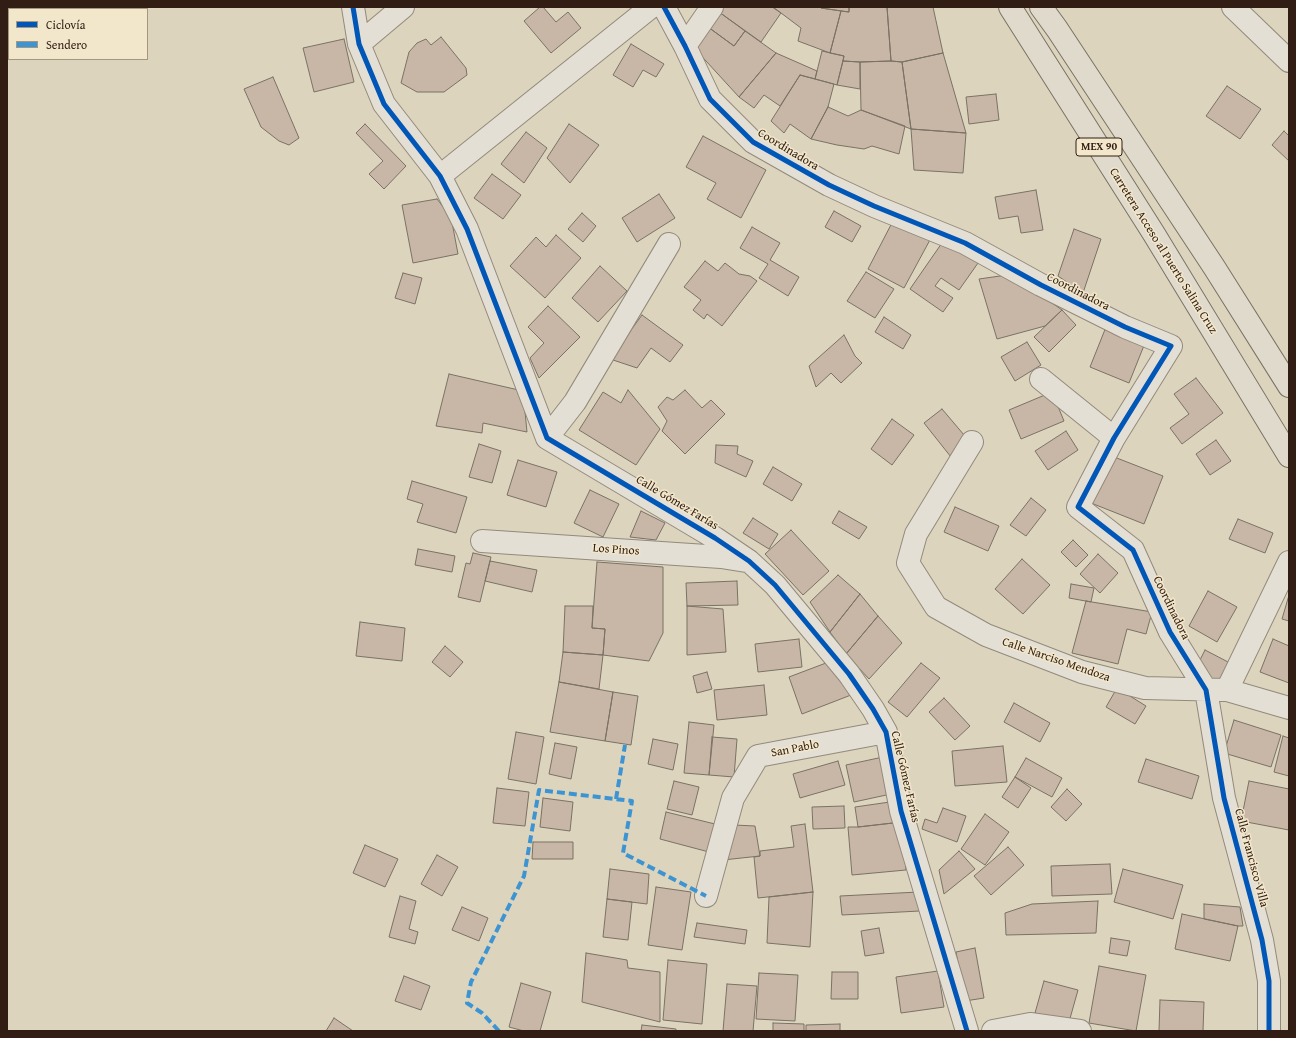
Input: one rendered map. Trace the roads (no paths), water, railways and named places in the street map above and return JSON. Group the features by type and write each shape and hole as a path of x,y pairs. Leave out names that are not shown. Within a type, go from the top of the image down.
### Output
{"main road":[{"name":"Carretera Acceso al Puerto Salina Cruz","path":"1010,7 1154,234 1186,289 1289,456"},
{"name":"MEX 90","path":"1041,7 1057,28 1214,267 1289,386"}],"street":[{"path":"353,7 358,44 384,104 440,176 467,229 547,438"},
{"path":"358,44 403,7"},
{"path":"440,176 651,7"},
{"name":"Coordinadora","path":"664,7 685,46 710,99 753,142 829,185 874,206 965,243 1041,285 1125,327 1171,346 1114,438 1078,507 1133,550 1170,632 1206,690"},
{"path":"685,46 712,7"},
{"path":"1233,7 1289,61"},
{"path":"547,438 575,402 669,244"},
{"path":"1041,379 1114,438"},
{"name":"Calle Gómez Farías","path":"547,438 715,538 749,562 775,585 849,674 873,709 886,732 902,811 967,1031"},
{"name":"Calle Narciso Mendoza","path":"972,442 916,534 908,563 936,607 986,635 1082,672 1145,688 1206,690"},
{"name":"Los Pinos","path":"482,541 721,557 749,562"},
{"path":"1227,690 1289,562"},
{"path":"1206,690 1227,690 1289,708"},
{"name":"Calle Francisco Villa","path":"1206,690 1224,798 1262,940 1269,981 1269,1031"},
{"name":"San Pablo","path":"706,896 733,798 758,756 886,732"},
{"path":"993,1031 1030,1024 1080,1031"}]}
